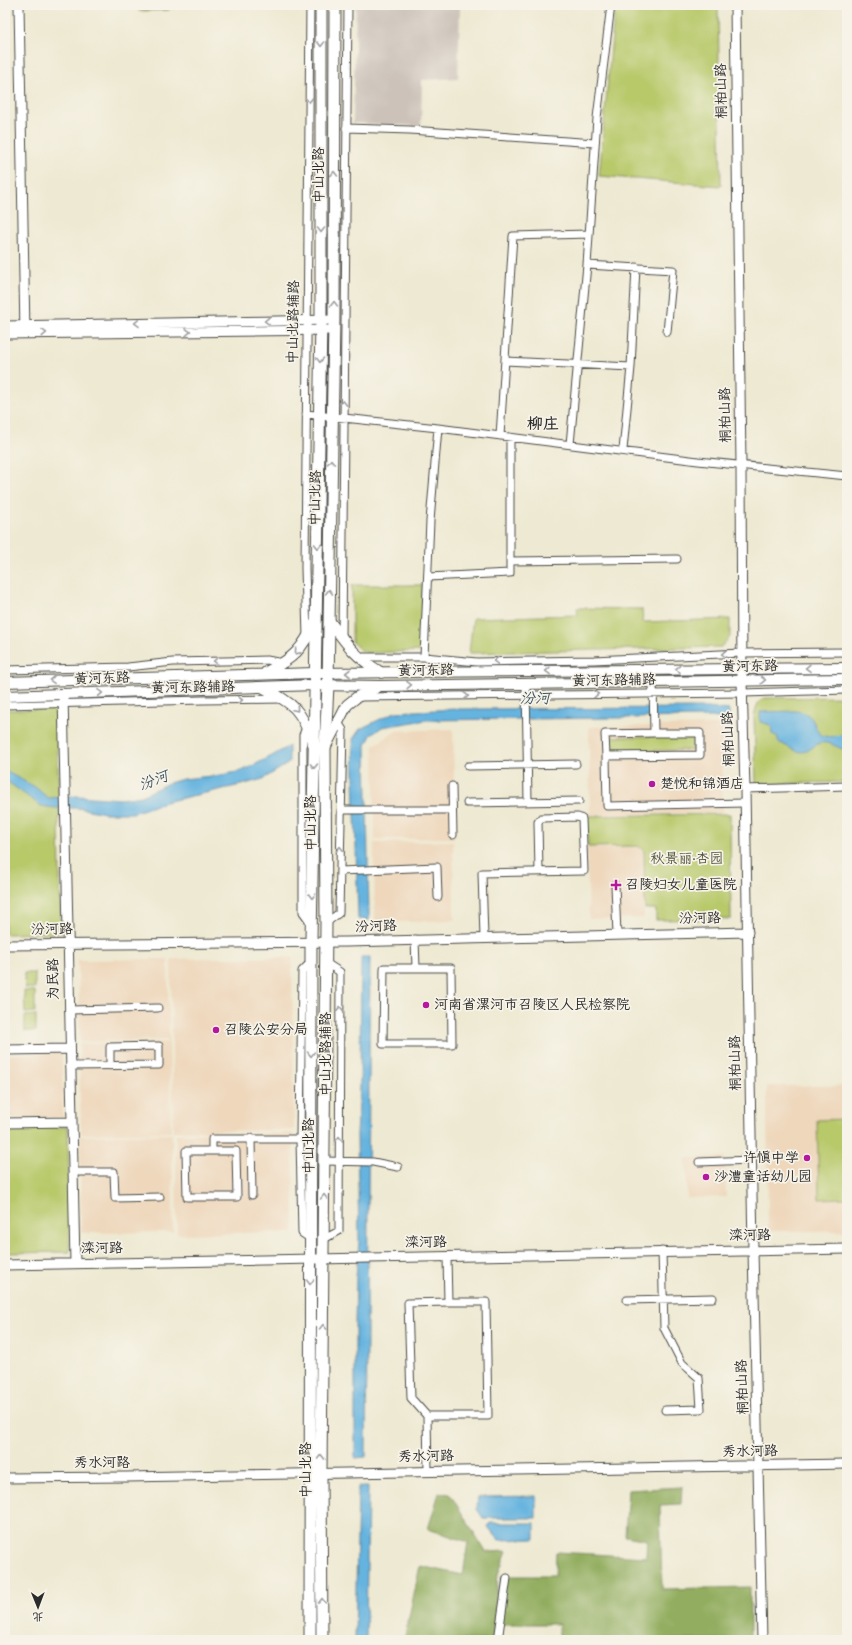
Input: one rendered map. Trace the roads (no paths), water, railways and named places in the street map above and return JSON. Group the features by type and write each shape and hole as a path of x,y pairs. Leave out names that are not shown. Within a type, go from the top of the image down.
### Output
{"main road":[{"name":"中山北路","path":"310,1640 324,1259 326,923 320,748 315,685 321,325 322,5"},
{"name":"中山北路","path":"322,1640 315,1473 310,1259 311,924 320,748 328,685 329,620 338,417 334,325 335,5"},
{"path":"262,674 290,659 297,653 307,639 317,619"},
{"path":"329,620 351,650 382,673"},
{"name":"黄河东路","path":"5,682 315,673 847,668"},
{"name":"黄河东路","path":"5,696 63,699 315,685 380,686 847,679"},
{"path":"264,688 285,699 296,708 307,724 320,748 347,705 380,686"}],"street":[{"path":"19,5 24,330"},
{"name":"中山北路辅路","path":"307,639 305,568 310,5"},
{"path":"342,638 338,417 348,5"},
{"path":"570,444 587,264 597,118 611,5"},
{"name":"桐柏山路","path":"735,5 741,465 742,693 762,1640"},
{"path":"346,128 418,131 595,143"},
{"path":"500,436 513,236 589,234"},
{"path":"587,264 673,270 667,332"},
{"path":"623,450 631,366 636,267"},
{"path":"5,334 24,330 307,320 321,325 334,325"},
{"path":"5,326 24,330 307,331 321,325"},
{"path":"505,361 631,366"},
{"path":"306,414 847,476"},
{"path":"424,658 430,521 438,428"},
{"path":"428,577 510,573 510,437"},
{"path":"510,561 677,559"},
{"name":"黄河东路辅路","path":"359,657 424,658 477,662 594,660 742,653 847,652"},
{"name":"黄河东路辅路","path":"5,670 128,667 173,662 267,660 283,663"},
{"path":"653,682 654,733"},
{"path":"526,684 528,802"},
{"name":"黄河东路辅路","path":"357,698 742,693 847,690"},
{"name":"黄河东路辅路","path":"5,705 63,699 285,699"},
{"name":"为民路","path":"63,699 64,809 75,1263"},
{"path":"326,923 339,913 343,730 337,721"},
{"path":"307,724 303,735 303,912 311,924"},
{"path":"606,756 700,755 700,733 605,734 607,806 745,803"},
{"path":"468,766 576,764"},
{"path":"452,786 452,835"},
{"path":"745,788 847,786"},
{"path":"467,803 579,801"},
{"path":"341,810 452,810"},
{"path":"484,938 482,873 539,872 584,871 582,819 578,817 541,818 538,822 539,872"},
{"path":"340,871 437,867 438,897"},
{"path":"615,885 616,935"},
{"name":"汾河路","path":"5,945 326,942 748,932"},
{"path":"415,939 416,968"},
{"name":"中山北路辅路","path":"311,962 302,971 300,1139 302,1233 311,1239"},
{"name":"中山北路辅路","path":"324,1239 339,1231 340,972 326,964"},
{"path":"384,968 416,968 450,968 452,1044 383,1044 384,968"},
{"path":"69,1010 158,1008"},
{"path":"70,1066 110,1066 159,1065 159,1046 110,1047 110,1066"},
{"path":"5,1050 70,1049"},
{"path":"5,1123 71,1122"},
{"path":"251,1138 252,1195"},
{"path":"212,1151 212,1139 300,1139"},
{"path":"186,1151 212,1151 236,1151 237,1197 187,1197 186,1151"},
{"path":"699,1162 752,1160"},
{"path":"324,1161 373,1162 398,1167"},
{"path":"73,1172 114,1172 115,1198 160,1197"},
{"name":"滦河路","path":"5,1265 447,1257 662,1251 847,1249"},
{"path":"662,1251 664,1328 682,1363 699,1378 701,1409 665,1410"},
{"path":"447,1257 448,1302"},
{"path":"627,1300 713,1298"},
{"path":"427,1416 488,1416 486,1302 408,1303 411,1398 427,1416 428,1471"},
{"name":"秀水河路","path":"5,1478 847,1464"},
{"path":"498,1640 508,1578"}],"water":[{"path":"707,708 729,710 729,720 712,717 426,720 382,727 371,735 366,745 369,920 358,919 353,739 360,729 395,712 457,709"},
{"path":"795,711 805,713 811,717 819,733 825,736 847,733 847,750 831,744 820,743 807,751 796,751 778,742 778,737 772,734 771,725 760,722 760,712"},
{"path":"289,746 289,763 263,779 165,802 133,813 105,813 78,808 54,808 41,806 5,780 5,771 35,787 48,798 77,796 121,799 142,796 166,784 183,779 242,771"},
{"path":"361,957 370,957 366,1457 355,1458 355,1329 356,1278 359,1241 357,1134 360,1087"},
{"path":"358,1487 368,1487 366,1640 355,1640"},
{"path":"536,1496 536,1518 483,1518 477,1509 478,1497"},
{"path":"490,1523 535,1523 535,1539 499,1540 488,1527"}],"place":[{"name":"楚悦和锦酒店","path":"652,784"},
{"name":"召陵妇女儿童医院","path":"616,885"},
{"name":"河南省漯河市召陵区人民检察院","path":"426,1005"},
{"name":"召陵公安分局","path":"216,1030"},
{"name":"许慎中学","path":"807,1158"},
{"name":"沙澧童话幼儿园","path":"706,1177"}],"district":[{"name":"柳庄","path":"543,425"}],"water label":[{"name":"汾河","path":"535,699"},
{"name":"汾河","path":"154,781"}],"park label":[{"name":"秋景丽·杏园","path":"687,859"}]}
